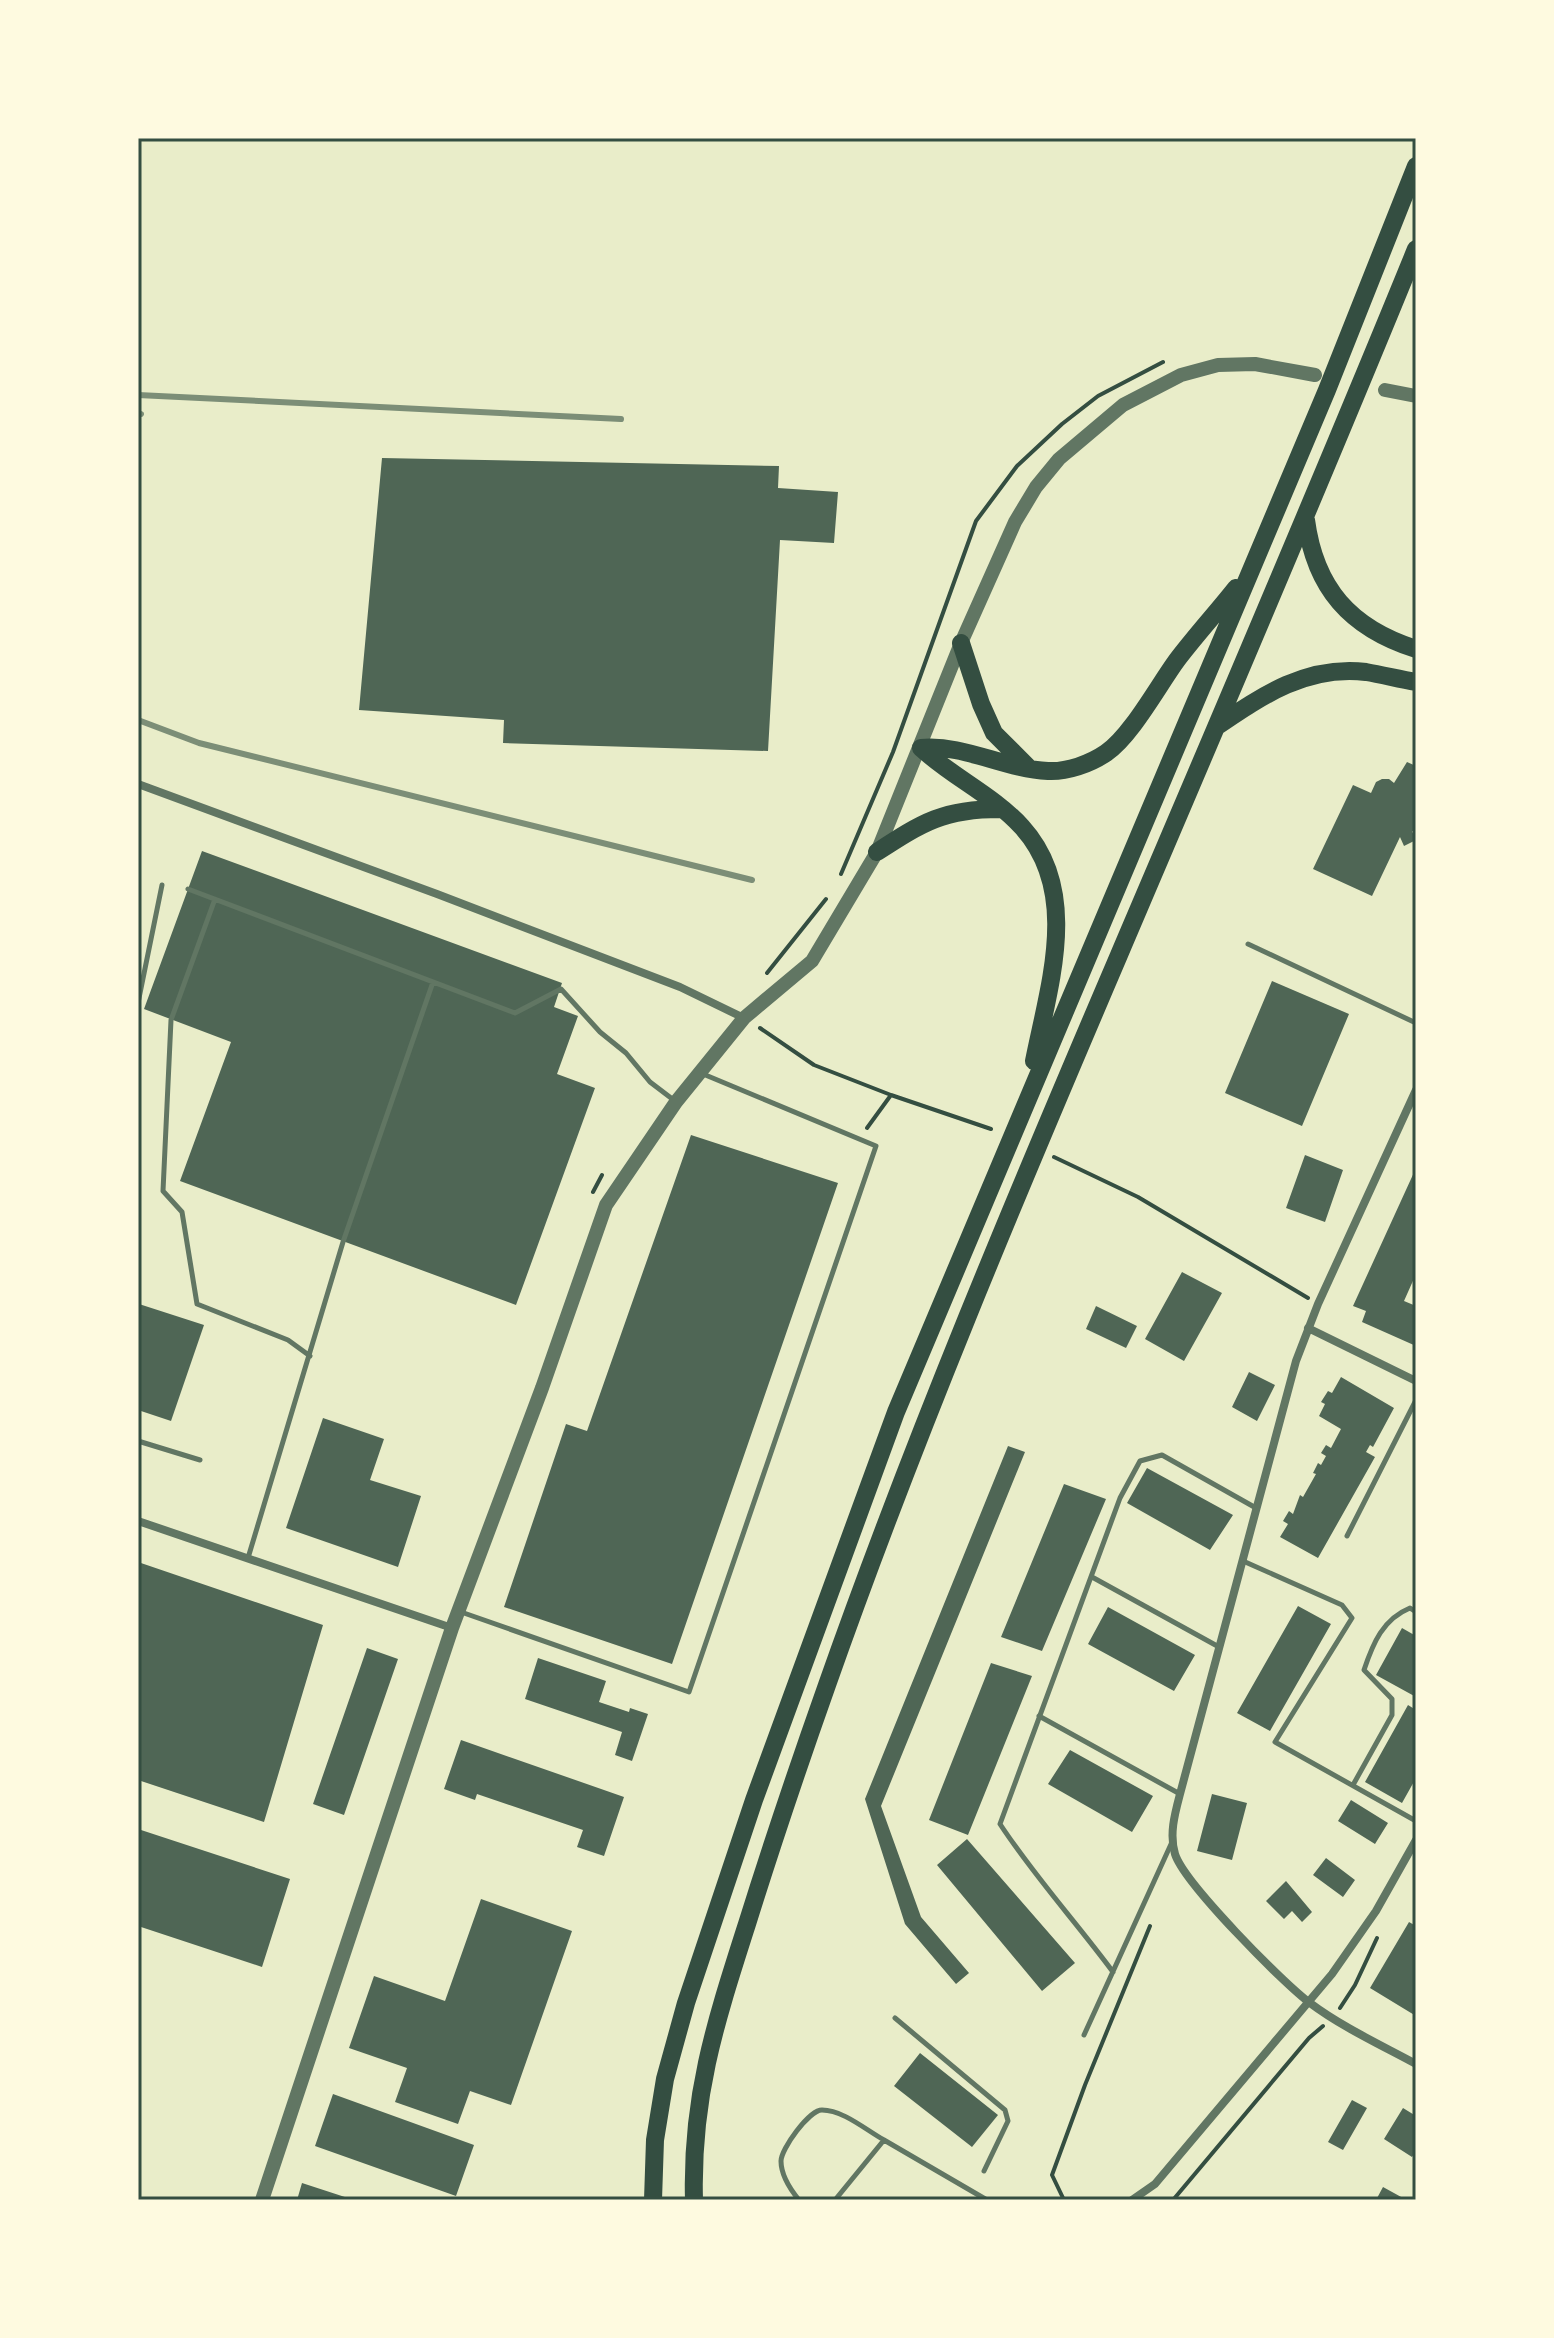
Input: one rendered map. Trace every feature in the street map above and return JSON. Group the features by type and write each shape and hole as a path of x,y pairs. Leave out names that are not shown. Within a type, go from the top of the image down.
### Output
{"highway":[{"path":"653,2200 655,2140 665,2079 686,2003 739,1844 896,1412 1327,390 1416,166"},
{"path":"694,2200 696,2113 716,2021 783,1809 828,1681 923,1426 1054,1107 1306,519 1416,249"},
{"path":"1306,519 1310,550 1321,577 1335,597 1375,631 1416,649"},
{"path":"921,748 950,749 995,762 1048,771 1075,768 1112,747 1179,658 1251,571"},
{"path":"961,643 994,733 1029,768"},
{"path":"1216,727 1267,694 1305,676 1324,672 1365,672 1416,682"},
{"path":"921,748 1021,826 1037,846 1049,869 1058,915 1049,986 1027,1097"},
{"path":"877,852 930,819 946,813 1000,809"}],"street":[{"path":"262,2200 452,1628 542,1388 606,1205 676,1102 744,1018 812,961 877,852 961,643 1015,522 1036,487 1059,459 1113,413 1147,391 1181,375 1218,365 1255,364 1315,375"},
{"path":"1385,390 1416,396"},
{"path":"138,784 423,888 680,987 744,1018"},
{"path":"1415,1097 1318,1304 1296,1361 1180,1794 1172,1841 1176,1858 1214,1907 1310,2003 1416,2064"},
{"path":"1308,1328 1416,1381"},
{"path":"138,1521 452,1628"},
{"path":"1132,2200 1155,2184 1310,2003 1376,1911 1416,1840"},
{"path":"1149,2200 1155,2184"}],"lane":[{"path":"138,1003 162,885"},
{"path":"188,889 515,1013 561,989 600,1032 626,1053 650,1082 676,1102"},
{"path":"215,899 171,1020 163,1191 182,1212 197,1304 288,1340 310,1356"},
{"path":"1248,944 1416,1023"},
{"path":"248,1558 343,1242 433,982"},
{"path":"460,1612 689,1692 876,1146 699,1072"},
{"path":"1347,1536 1416,1400"},
{"path":"138,1441 200,1460"},
{"path":"1113,1972 1030,1869 1000,1824 1120,1498 1140,1461 1162,1455 1257,1508"},
{"path":"1243,1561 1342,1605 1352,1618 1275,1742 1416,1821"},
{"path":"1092,1577 1219,1647"},
{"path":"1353,1785 1392,1715 1392,1699 1364,1670 1370,1652 1382,1629 1395,1614 1410,1608 1416,1612"},
{"path":"1039,1716 1180,1794"},
{"path":"1084,2035 1172,1841"},
{"path":"895,2018 1005,2110 1008,2121 984,2171"},
{"path":"799,2200 781,2170 781,2156 805,2121 816,2111 826,2110 839,2114 987,2200"},
{"path":"835,2200 884,2140"}],"path":[{"path":"837,885 893,752 976,521 1017,466 1062,424 1098,396 1166,361"},
{"path":"762,979 827,898"},
{"path":"744,1018 814,1065 991,1129"},
{"path":"858,1140 891,1095"},
{"path":"1052,1156 1138,1197 1318,1304"},
{"path":"590,1199 595,1184 604,1173"},
{"path":"1064,2200 1052,2175 1151,1923"},
{"path":"1173,2200 1309,2038 1334,2017 1355,1985 1377,1938"}],"building":[{"path":"382,458 779,466 778,488 838,492 834,543 780,540 768,751 503,743 504,720 359,710"},
{"path":"1407,762 1416,766 1416,833 1412,831 1416,840 1404,846 1400,837 1372,896 1313,869 1353,785 1371,793 1376,782 1382,779 1394,783"},
{"path":"202,851 562,983 554,1007 578,1016 557,1074 595,1088 516,1305 180,1181 231,1042 144,1009"},
{"path":"1272,981 1349,1014 1302,1126 1225,1093"},
{"path":"691,1135 838,1183 672,1664 504,1607 566,1424 587,1431"},
{"path":"1305,1155 1343,1170 1325,1222 1286,1208"},
{"path":"1416,1168 1416,1274 1404,1301 1416,1306 1416,1346 1362,1322 1366,1311 1353,1306"},
{"path":"1182,1272 1222,1293 1184,1361 1145,1339"},
{"path":"139,1304 204,1325 171,1421 138,1410"},
{"path":"1096,1306 1137,1326 1126,1348 1086,1329"},
{"path":"1249,1372 1275,1385 1257,1421 1232,1407"},
{"path":"1341,1377 1394,1408 1373,1447 1370,1445 1366,1452 1375,1457 1318,1558 1280,1537 1288,1524 1283,1521 1289,1511 1293,1514 1300,1495 1303,1497 1316,1474 1313,1473 1318,1463 1321,1465 1326,1456 1321,1453 1326,1445 1331,1448 1341,1429 1319,1416 1325,1404 1321,1402 1328,1391 1332,1393"},
{"path":"323,1418 384,1439 370,1480 421,1496 398,1567 286,1528"},
{"path":"1008,1446 1025,1452 881,1806 921,1917 969,1973 956,1984 905,1924 865,1799"},
{"path":"1147,1468 1233,1515 1210,1550 1127,1503"},
{"path":"1064,1484 1106,1499 1042,1651 1001,1637"},
{"path":"138,1562 323,1625 264,1822 138,1780"},
{"path":"1298,1606 1331,1624 1270,1731 1237,1713"},
{"path":"1108,1607 1195,1655 1174,1691 1088,1644"},
{"path":"1402,1628 1416,1636 1416,1697 1376,1675"},
{"path":"367,1648 398,1659 344,1815 313,1804"},
{"path":"538,1658 606,1681 599,1702 629,1712 630,1708 648,1714 632,1761 615,1755 622,1732 525,1699"},
{"path":"991,1663 1032,1676 968,1835 929,1820"},
{"path":"1408,1705 1416,1710 1416,1778 1402,1803 1365,1782"},
{"path":"461,1740 624,1797 604,1856 577,1847 583,1830 477,1794 475,1800 444,1789"},
{"path":"1070,1750 1153,1796 1132,1832 1048,1784"},
{"path":"1212,1794 1247,1803 1232,1860 1197,1851"},
{"path":"1351,1800 1388,1823 1375,1844 1338,1821"},
{"path":"138,1829 290,1879 262,1967 138,1926"},
{"path":"967,1839 1075,1963 1042,1991 937,1865"},
{"path":"1326,1858 1355,1880 1343,1897 1313,1875"},
{"path":"1286,1881 1312,1912 1302,1922 1292,1911 1284,1919 1266,1901"},
{"path":"481,1899 572,1931 511,2105 470,2091 458,2124 395,2102 407,2068 349,2048 374,1976 445,2001"},
{"path":"1409,1922 1416,1926 1416,2016 1370,1988"},
{"path":"920,2053 998,2115 972,2147 894,2086"},
{"path":"333,2094 474,2145 456,2196 315,2146"},
{"path":"1352,2100 1367,2108 1343,2150 1328,2142"},
{"path":"1403,2108 1416,2116 1416,2151 1412,2157 1384,2139"},
{"path":"302,2183 351,2199 351,2200 297,2200"},
{"path":"1383,2187 1403,2198 1402,2200 1376,2200"}],"railway":[{"path":"138,395 621,419"},
{"path":"138,720 199,743 752,880"}]}
